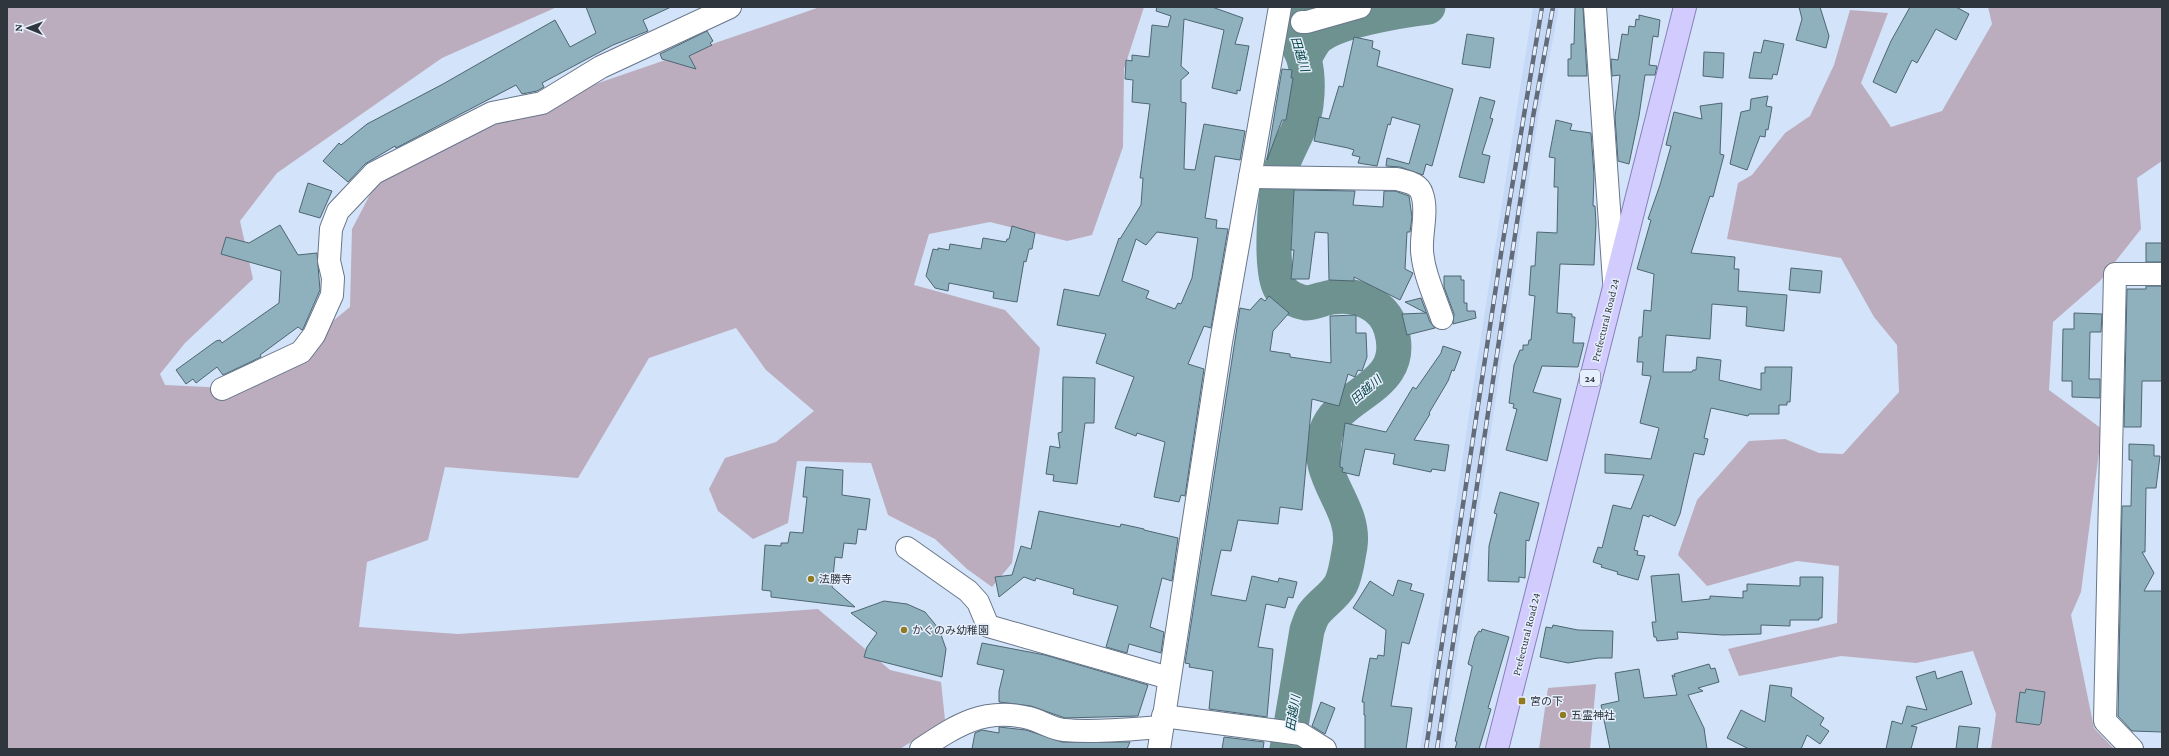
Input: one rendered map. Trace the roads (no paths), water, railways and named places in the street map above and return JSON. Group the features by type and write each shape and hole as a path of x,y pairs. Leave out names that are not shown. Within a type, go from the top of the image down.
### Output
{"main road":[{"name":"Prefectural Road 24","path":"1497,749 1685,7"}],"street":[{"path":"222,389 301,352 314,335 332,295 333,278 329,261 331,230 338,211 374,173 492,113 542,103 601,67 730,7"},
{"path":"1159,749 1221,342 1258,178 1280,7"},
{"path":"1302,22 1360,7"},
{"path":"1595,7 1614,284"},
{"path":"1258,178 1397,179 1415,184 1422,193 1423,261 1442,318"},
{"path":"2132,749 2105,721 2115,274 2162,274"},
{"path":"907,548 968,591 978,602 988,626 1169,678"},
{"path":"921,749 966,721 998,715 1028,718 1061,730 1081,731 1163,722 1275,730 1301,734 1325,749"}],"waterway":[{"name":"田越川","path":"1287,749 1307,630 1313,615 1319,607 1335,593 1341,584 1346,570 1350,546 1350,531 1347,517 1329,477 1325,463 1323,448 1326,432 1333,418 1344,407 1382,377 1390,365 1394,349 1391,329 1387,320 1376,307 1368,302 1341,296 1309,303 1302,302 1285,294 1280,288 1277,278 1274,228 1279,177 1282,166 1305,112 1307,93 1307,76 1303,55 1292,27 1295,7"},
{"path":"1304,58 1315,40 1324,33 1336,27 1368,18 1428,7"}],"railway":[{"path":"1426,749 1502,247 1542,7"},
{"path":"1437,749 1533,117 1553,7"}],"place":[{"name":"法勝寺","path":"811,579"},
{"name":"かぐのみ幼稚園","path":"904,630"},
{"name":"宮の下","path":"1522,701"},
{"name":"五霊神社","path":"1563,715"}]}
